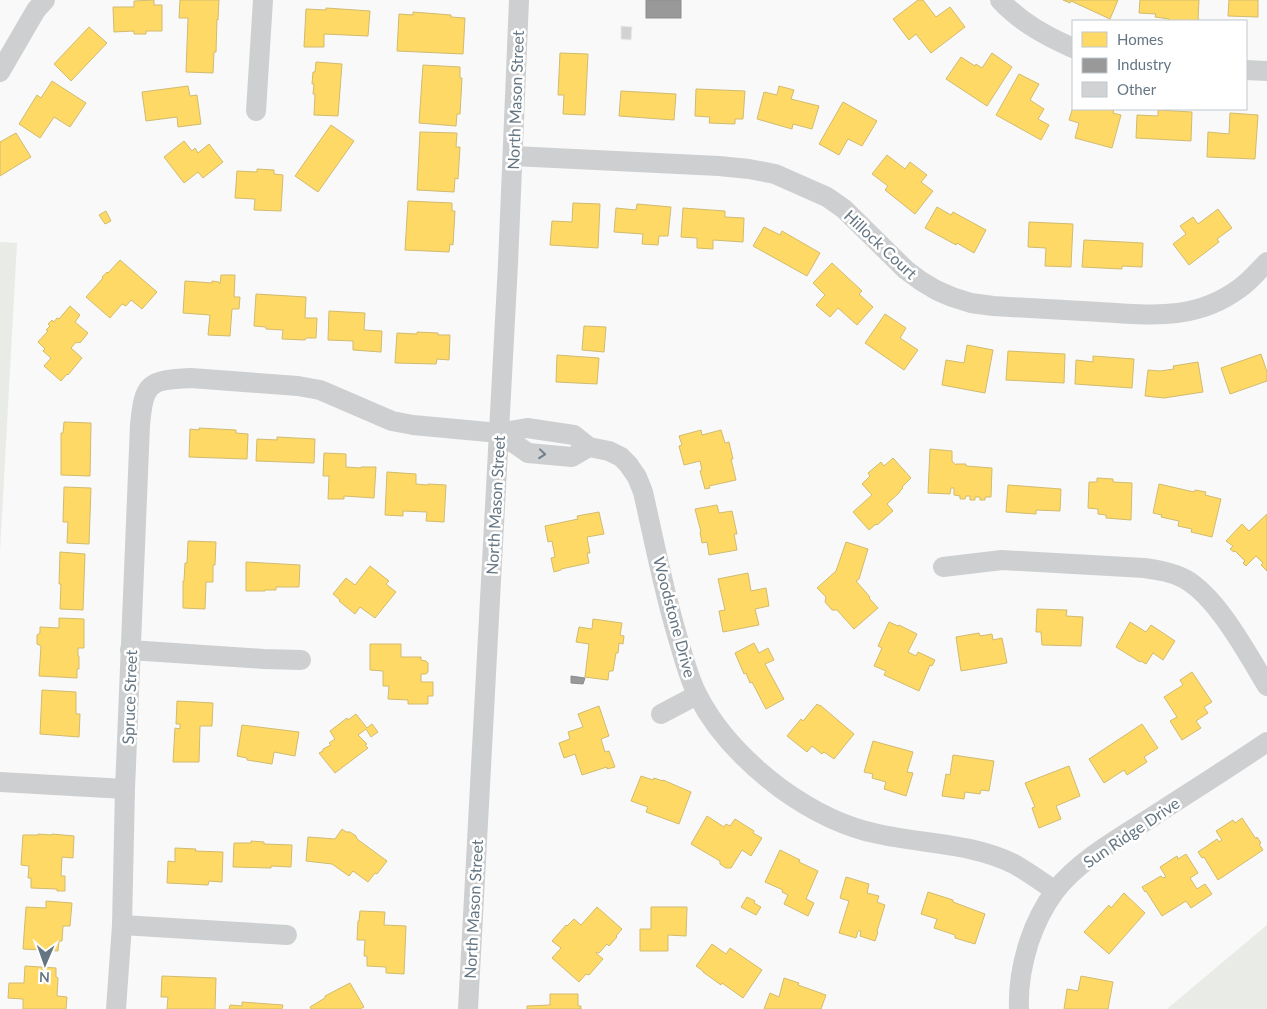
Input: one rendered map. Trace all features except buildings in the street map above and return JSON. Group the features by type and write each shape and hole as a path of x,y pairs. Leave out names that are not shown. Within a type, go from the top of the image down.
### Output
{"street":[{"path":"0,72 36,10 45,0"},
{"path":"256,111 263,0"},
{"name":"North Mason Street","path":"468,1009 499,434 519,0"},
{"path":"1000,0 1023,21 1047,36 1072,48"},
{"path":"1247,70 1267,71"},
{"name":"Hillock Court","path":"513,156 719,166 775,174 827,196 844,209 906,270 936,290 971,303 994,306 1168,315 1206,306 1227,296 1240,288 1267,262"},
{"name":"Spruce Street","path":"116,1009 122,925 130,650 140,426 144,396 150,386 163,380 191,378 298,386 320,390 392,421 499,434"},
{"name":"Woodstone Drive","path":"499,434 528,453 572,457 589,447 609,451 628,464 644,492 668,606 686,668 697,695 727,739 762,774 791,796 816,811 851,826 878,834 984,852 1014,864 1055,891"},
{"path":"943,567 1002,560 1144,568 1167,572 1184,579 1201,590 1231,629 1267,686"},
{"path":"130,650 302,660"},
{"path":"661,714 697,695"},
{"name":"Sun Ridge Drive","path":"1019,1009 1018,998 1021,970 1027,949 1036,923 1055,891 1100,850 1267,742"},
{"path":"0,782 125,790"},
{"path":"122,925 287,935"}],"shaded area":[{"path":"0,242 17,243 0,551"},
{"path":"1267,925 1267,1009 1167,1009"}]}
